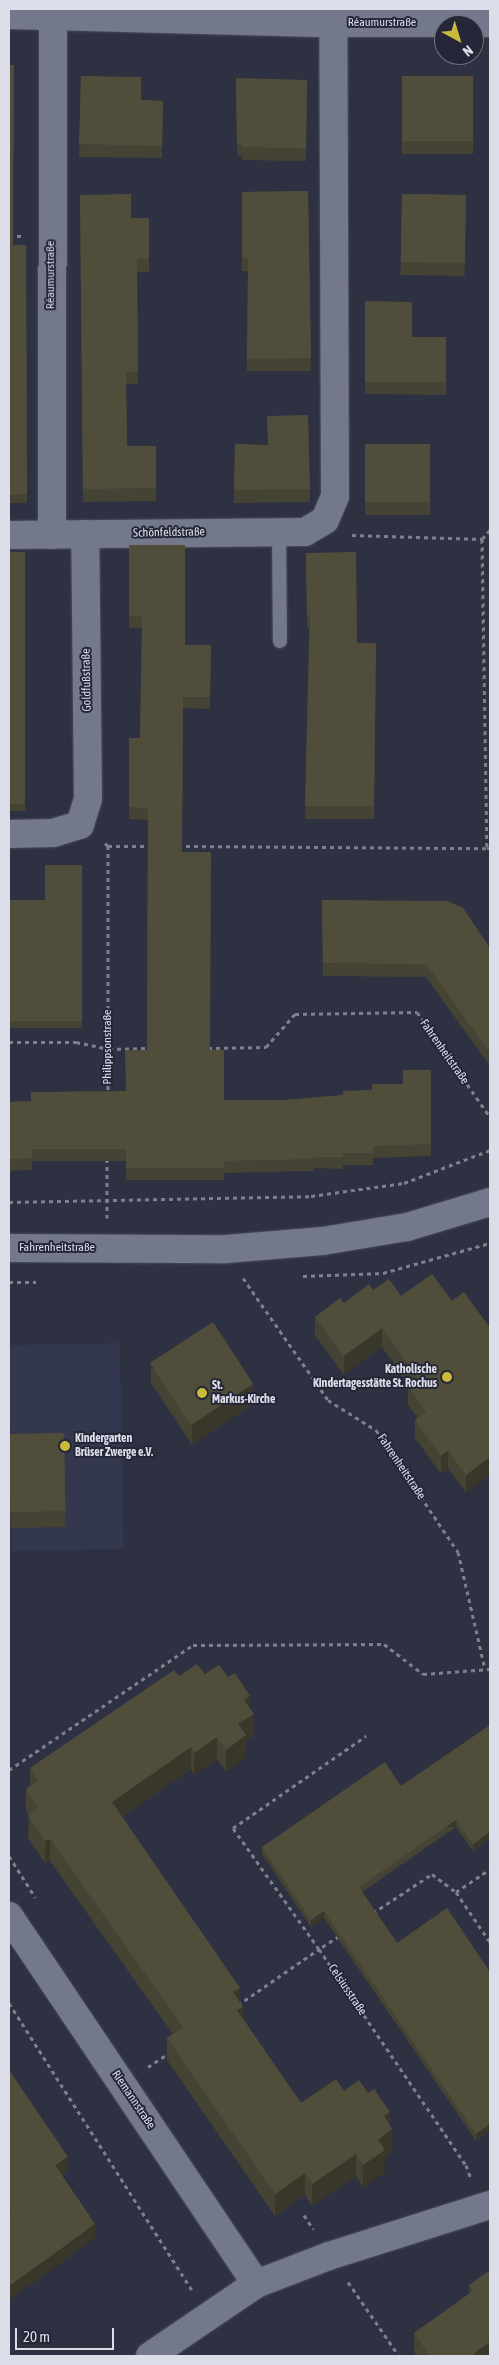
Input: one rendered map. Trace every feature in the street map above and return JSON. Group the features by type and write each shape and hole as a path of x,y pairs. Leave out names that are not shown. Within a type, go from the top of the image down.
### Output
{"street":[{"name":"Réaumurstraße","path":"14,13 490,22"},
{"name":"Réaumurstraße","path":"52,534 53,15"},
{"name":"Réaumurstraße","path":"322,18 335,496 325,520"},
{"name":"Schönfeldstraße","path":"9,535 305,532 325,520"},
{"name":"Goldfußstraße","path":"80,825 88,799 85,534"},
{"path":"9,834 53,833 80,825"},
{"name":"Fahrenheitstraße","path":"9,1248 226,1250 323,1241 407,1227 490,1202"},
{"name":"Riemannstraße","path":"9,1916 256,2284"},
{"path":"150,2356 256,2284 329,2256 487,2206"}],"lane":[{"path":"279,532 280,641"}],"path":[{"path":"325,520 352,535 482,539"},
{"path":"168,846 489,848 482,539 490,530"},
{"path":"80,825 108,846 158,846"},
{"name":"Philippsonstraße","path":"108,846 108,1106"},
{"name":"Fahrenheitstraße","path":"197,1048 266,1047 295,1014 417,1012 490,1117"},
{"path":"9,1042 76,1042 109,1049 158,1048"},
{"path":"9,1202 311,1196 404,1183 490,1150"},
{"path":"107,1153 106,1201 108,1248"},
{"name":"Fahrenheitstraße","path":"226,1250 328,1400 376,1430 458,1552 485,1669"},
{"path":"9,1770 193,1645 384,1644 424,1674 490,1669"},
{"name":"Celsiusstraße","path":"366,1736 233,1828 319,1949 466,2165 487,2206"},
{"path":"456,1892 490,1869"},
{"path":"368,1917 432,1874 456,1892 490,1942"},
{"path":"237,2005 343,1933"},
{"path":"9,2003 210,2316"},
{"path":"123,2086 174,2049"},
{"path":"304,2215 329,2256 399,2356"}],"shaded area":[{"name":"Kindergarten Brüser Zwerge e.V.","path":"120,1343 124,1549 13,1551 9,1345"}],"building":[{"path":"9,65 14,65 13,245 26,245 27,494 9,495"},
{"path":"81,76 141,77 141,100 163,101 162,146 79,144"},
{"path":"402,76 473,76 473,141 402,141"},
{"path":"236,78 307,80 306,148 242,147 242,143 237,143"},
{"path":"308,191 311,358 247,359 248,258 242,258 242,192"},
{"path":"131,194 131,218 149,218 149,259 137,259 138,371 126,372 127,446 156,446 156,488 83,489 80,195"},
{"path":"402,194 466,195 465,263 401,262"},
{"path":"365,301 412,302 412,337 446,337 446,382 365,382"},
{"path":"308,415 310,489 234,490 235,444 268,445 267,416"},
{"path":"365,444 430,444 430,502 365,502"},
{"path":"129,545 185,545 185,645 211,645 210,697 183,697 182,852 211,852 210,1050 224,1050 224,1100 284,1100 343,1095 343,1091 372,1090 372,1084 403,1084 403,1070 431,1070 431,1144 373,1146 373,1153 343,1153 343,1157 224,1161 224,1168 126,1168 126,1149 32,1149 32,1158 9,1159 9,1102 31,1101 31,1092 126,1091 125,1050 147,1050 148,808 129,807 129,738 140,738 142,616 129,616"},
{"path":"9,552 25,552 25,804 9,804"},
{"path":"356,552 357,643 376,643 374,806 305,806 310,615 307,615 306,553"},
{"path":"45,865 82,865 82,1021 9,1021 9,900 45,900"},
{"path":"322,900 447,901 463,908 490,948 490,1053 426,964 323,963"},
{"name":"Katholische Kindertagesstätte St. Rochus","path":"432,1274 452,1301 464,1292 490,1328 490,1457 466,1475 448,1450 441,1456 415,1420 426,1412 408,1386 418,1378 382,1328 344,1356 315,1317 340,1298 344,1303 369,1284 373,1290 389,1279 401,1296"},
{"name":"St. Markus-Kirche","path":"213,1322 253,1384 190,1425 150,1363"},
{"path":"64,1433 65,1511 10,1512 9,1434"},
{"path":"197,1664 205,1674 219,1665 228,1677 235,1673 250,1696 244,1700 254,1714 238,1724 246,1735 226,1750 217,1737 194,1753 191,1747 112,1802 240,1988 233,1992 243,2007 237,2010 301,2103 336,2079 344,2091 359,2080 368,2093 374,2089 390,2112 384,2116 392,2129 378,2140 385,2150 363,2165 356,2154 312,2184 305,2173 275,2194 167,2038 183,2027 50,1839 45,1841 28,1816 38,1808 26,1789 38,1781 30,1768 174,1670 179,1676"},
{"path":"490,1725 490,1832 473,1844 456,1820 359,1887 397,1943 447,1908 490,1972 490,2124 476,2134 324,1911 311,1920 262,1847 385,1762 401,1786"},
{"path":"9,2070 68,2157 55,2165 95,2224 9,2286 9,2213 12,2210 9,2205"},
{"path":"490,2270 490,2342 474,2353 476,2356 430,2356 414,2333 473,2291 469,2285"}],"place":[{"name":"Katholische Kindertagesstätte St. Rochus","path":"447,1377"},
{"name":"St. Markus-Kirche","path":"202,1393"},
{"name":"Kindergarten Brüser Zwerge e.V.","path":"65,1446"}]}
